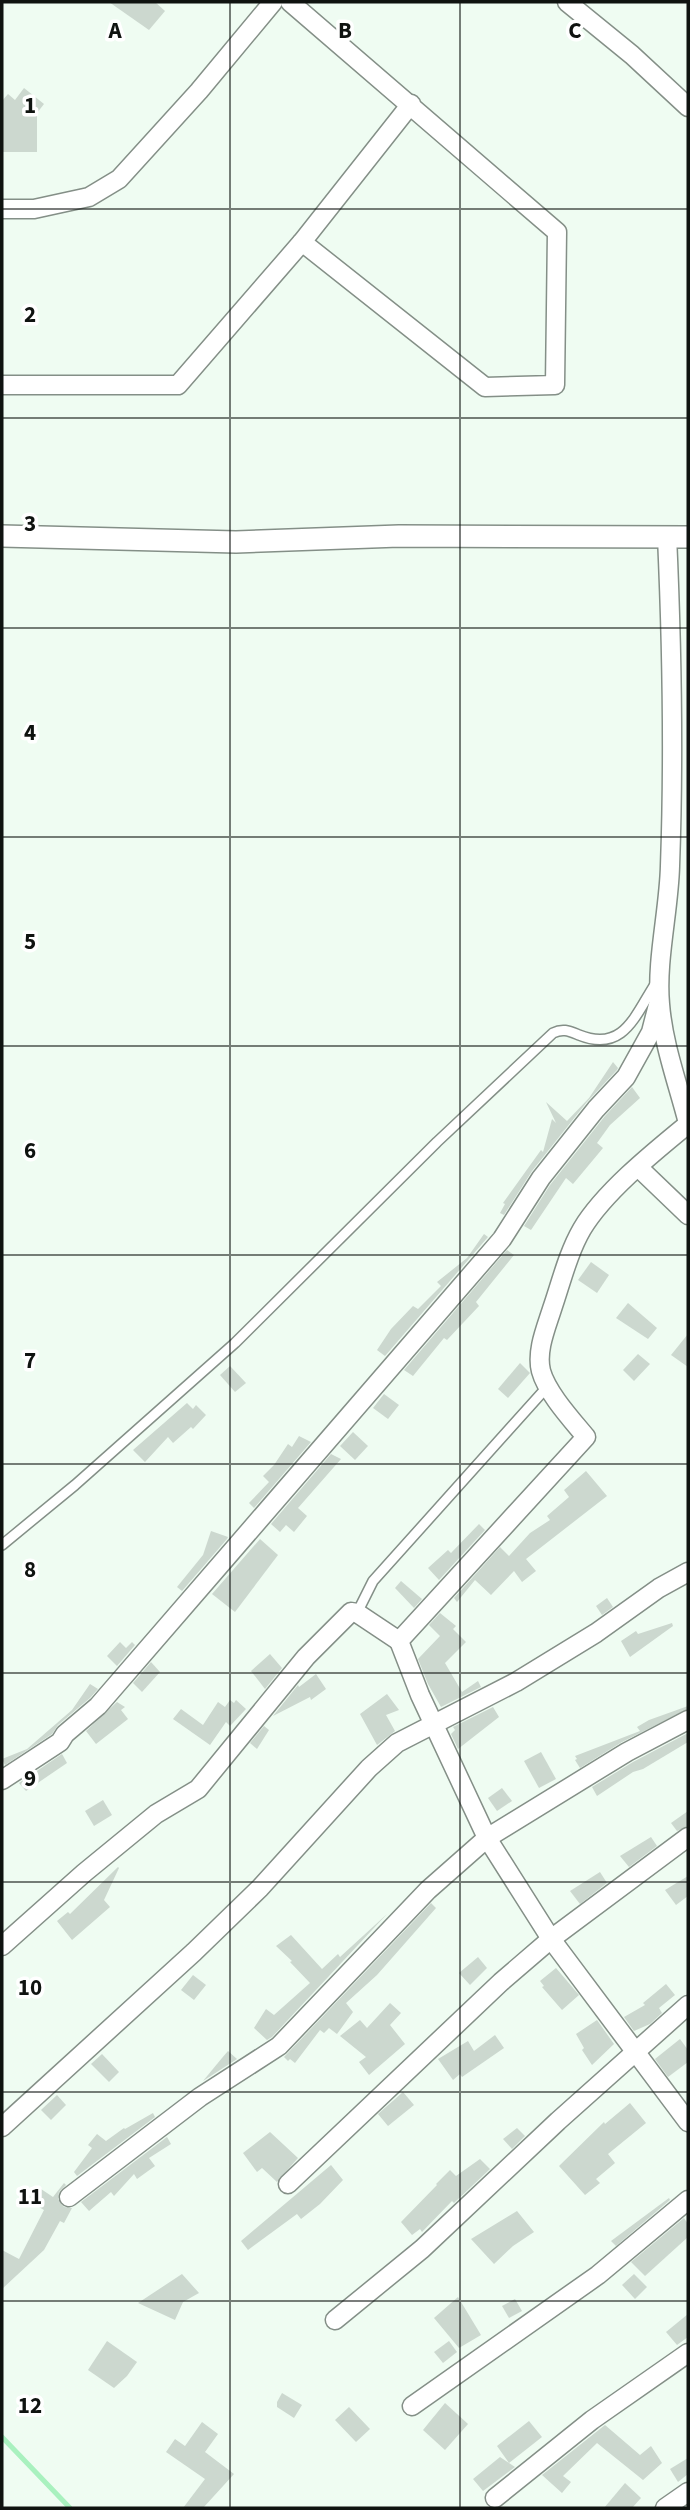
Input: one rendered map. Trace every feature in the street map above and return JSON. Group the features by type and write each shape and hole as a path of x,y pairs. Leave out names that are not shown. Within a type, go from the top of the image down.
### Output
{"street":[{"path":"2,209 34,209 89,197 119,179 199,92 273,2"},
{"path":"290,2 557,232 555,385 485,387 302,242"},
{"path":"567,2 632,55 688,107"},
{"path":"2,385 178,385 302,242 411,104"},
{"path":"2,536 236,542 358,537 688,537"},
{"path":"2,1780 60,1742 65,1734 98,1706 502,1239 541,1178 626,1077 637,1060 650,1032 659,1001 670,887 673,763 667,536"},
{"path":"399,1641 586,1437 548,1386 541,1372 540,1355 563,1276 582,1230 608,1196 688,1123 659,1001"},
{"path":"639,1168 688,1215"},
{"path":"2,2127 260,1888 369,1768 397,1743 516,1682 596,1633 659,1588 688,1572"},
{"path":"2,1946 83,1873 156,1814 198,1789 306,1657 344,1618 351,1612 357,1613 399,1641 486,1838 551,1939 688,2122"},
{"path":"69,2197 200,2097 279,2046 428,1890 486,1838 627,1752 688,1720"},
{"path":"288,2184 501,1982 551,1939 688,1837"},
{"path":"335,2320 422,2249 688,2006"},
{"path":"412,2406 598,2275 688,2200"},
{"path":"495,2498 592,2420 688,2353"},
{"path":"666,2508 688,2492"}],"lane":[{"path":"2,1545 75,1485 235,1343 437,1142 553,1033 559,1030 570,1031 605,1041 617,1036 627,1028 661,976"},
{"path":"357,1613 373,1581 548,1386"}],"building":[{"path":"109,2 155,2 165,11 149,30"},
{"path":"24,88 44,104 37,113 37,152 2,152 2,101 8,94 15,100"},
{"path":"613,1062 617,1070 587,1102 532,1171 504,1215 500,1213 505,1204 503,1203 541,1150 543,1152 552,1119 556,1123 546,1102 567,1121 589,1098"},
{"path":"632,1087 640,1098 610,1125 597,1143 603,1148 573,1184 566,1178 531,1230 524,1226 550,1185"},
{"path":"484,1234 488,1237 385,1356 377,1350 391,1329 413,1306 418,1309 441,1286 437,1282 467,1258"},
{"path":"507,1250 514,1255 476,1302 479,1306 447,1340 444,1338 413,1376 404,1370"},
{"path":"591,1262 609,1275 597,1293 578,1280"},
{"path":"628,1303 657,1328 648,1339 616,1318"},
{"path":"688,1334 688,1367 671,1355"},
{"path":"638,1354 650,1364 634,1381 623,1370"},
{"path":"520,1363 530,1373 508,1398 498,1389"},
{"path":"230,1366 246,1383 235,1392 220,1375"},
{"path":"384,1394 399,1405 388,1419 373,1408"},
{"path":"187,1403 193,1409 196,1405 206,1415 193,1429 191,1427 173,1443 168,1437 145,1462 133,1450"},
{"path":"353,1432 368,1446 355,1460 340,1446"},
{"path":"299,1436 311,1442 254,1508 249,1503 269,1482 263,1476 288,1444 292,1447"},
{"path":"331,1454 341,1459 298,1508 307,1516 294,1532 286,1525 280,1532 271,1524"},
{"path":"586,1471 607,1496 526,1559 536,1571 522,1582 514,1571 491,1595 475,1580 457,1602 454,1598 500,1547 509,1556 530,1533 550,1520 547,1516 569,1497 564,1490"},
{"path":"479,1524 485,1530 439,1580 428,1568 448,1550 451,1553"},
{"path":"211,1531 228,1537 182,1591 177,1587 203,1555"},
{"path":"260,1539 278,1555 235,1612 212,1594"},
{"path":"401,1581 422,1599 414,1608 395,1588"},
{"path":"607,1598 613,1607 602,1615 596,1606"},
{"path":"440,1613 456,1626 453,1629 466,1642 445,1663 462,1692 478,1681 481,1687 441,1707 418,1659 440,1636 429,1625"},
{"path":"672,1623 673,1626 630,1657 621,1641 636,1631 638,1634"},
{"path":"120,1642 126,1648 132,1642 135,1645 117,1666 107,1656"},
{"path":"270,1654 282,1668 265,1689 251,1671"},
{"path":"151,1662 160,1672 142,1692 133,1683"},
{"path":"316,1674 326,1689 311,1700 310,1697 273,1716 298,1685 299,1687"},
{"path":"90,1684 98,1689 90,1698 58,1725 52,1734 5,1765 2,1759 27,1749 72,1710"},
{"path":"387,1694 399,1710 386,1715 395,1731 377,1745 360,1714"},
{"path":"230,1700 234,1703 236,1700 246,1709 230,1726 226,1722 210,1745 173,1719 181,1709 203,1725 218,1702 225,1707"},
{"path":"117,1702 125,1707 121,1710 128,1719 96,1744 86,1731"},
{"path":"688,1706 688,1709 622,1742 580,1768 575,1760 575,1756 640,1731 637,1727 649,1720"},
{"path":"493,1707 499,1717 458,1749 451,1734 455,1730 453,1727"},
{"path":"264,1726 269,1730 257,1749 250,1743"},
{"path":"688,1733 688,1742 643,1769 633,1772 597,1796 592,1787"},
{"path":"541,1752 556,1779 539,1788 524,1761"},
{"path":"62,1754 67,1763 26,1791 19,1783"},
{"path":"502,1788 512,1801 497,1811 488,1798"},
{"path":"103,1800 112,1815 94,1826 85,1811"},
{"path":"688,1811 688,1826 677,1831 671,1823"},
{"path":"651,1837 657,1846 629,1867 620,1856"},
{"path":"118,1867 104,1900 110,1907 72,1940 57,1921 68,1912 70,1914"},
{"path":"600,1872 607,1883 580,1904 570,1891"},
{"path":"688,1876 688,1896 676,1905 665,1890"},
{"path":"431,1903 436,1908 377,1975 346,2003 353,2012 337,2034 329,2028 324,2033 320,2030 295,2063 290,2059 288,2061 284,2057"},
{"path":"387,1914 272,2037 267,2040 254,2028 266,2009 274,2015 310,1983 276,1946 291,1935 322,1969 338,1954 340,1957"},
{"path":"478,1957 487,1968 470,1985 459,1973"},
{"path":"556,1968 579,1995 562,2010 540,1981"},
{"path":"193,1975 206,1985 194,2000 181,1990"},
{"path":"666,1984 675,1995 659,2008 662,2013 650,2024 634,2031 624,2017 645,2005 643,2003"},
{"path":"390,2003 401,2013 390,2025 405,2044 369,2075 359,2062 366,2057 340,2036 360,2020 367,2028"},
{"path":"597,2020 614,2044 592,2065 576,2034"},
{"path":"495,2035 504,2048 462,2077 460,2074 453,2080 438,2059 468,2041 474,2051"},
{"path":"680,2039 688,2050 688,2062 668,2077 655,2059"},
{"path":"228,2051 237,2059 203,2081 222,2058"},
{"path":"102,2054 119,2072 109,2082 91,2064"},
{"path":"403,2092 414,2105 388,2126 378,2114"},
{"path":"57,2095 66,2105 51,2120 41,2110"},
{"path":"630,2103 646,2123 608,2154 615,2163 596,2179 600,2183 585,2195 559,2166 604,2122 605,2124"},
{"path":"153,2113 155,2117 77,2176 74,2172 92,2148 88,2145 97,2134 106,2141"},
{"path":"517,2128 525,2136 512,2149 503,2139"},
{"path":"270,2132 298,2158 277,2182 262,2168 257,2172 243,2153"},
{"path":"167,2137 171,2144 149,2158 155,2166 137,2179 134,2174 114,2196 111,2192 89,2211 81,2202"},
{"path":"480,2159 490,2169 454,2203 452,2201 422,2232 420,2229 412,2235 401,2222 450,2170 456,2176"},
{"path":"331,2165 343,2180 320,2204 301,2219 297,2214 248,2250 241,2241"},
{"path":"64,2183 66,2185 59,2192 58,2199 64,2207 72,2208 64,2223 60,2221 44,2250 2,2289 2,2250 19,2259 44,2210 32,2203 41,2189 53,2197"},
{"path":"669,2198 670,2200 616,2246 611,2241"},
{"path":"517,2211 534,2232 513,2246 494,2264 471,2239"},
{"path":"684,2218 688,2224 688,2237 645,2276 631,2262"},
{"path":"182,2274 199,2293 183,2302 175,2320 138,2303"},
{"path":"634,2274 647,2287 635,2299 622,2285"},
{"path":"458,2297 481,2335 459,2348 434,2318"},
{"path":"515,2299 522,2311 509,2318 502,2306"},
{"path":"688,2314 688,2337 677,2345 666,2332"},
{"path":"107,2341 137,2362 114,2388 88,2370"},
{"path":"449,2341 457,2352 443,2363 434,2352"},
{"path":"282,2393 302,2405 294,2418 277,2407"},
{"path":"445,2403 468,2424 445,2450 423,2430"},
{"path":"349,2407 370,2429 356,2442 335,2420"},
{"path":"529,2421 542,2437 509,2463 497,2446"},
{"path":"202,2422 218,2434 205,2452 234,2474 203,2508 183,2508 205,2479 166,2452 175,2439 185,2446"},
{"path":"605,2425 640,2455 651,2446 662,2463 643,2480 597,2443 563,2476 571,2482 562,2493 542,2475"},
{"path":"500,2457 515,2467 483,2491 473,2479"},
{"path":"688,2458 688,2474 678,2482 670,2469"},
{"path":"625,2483 641,2498 632,2508 604,2508"}],"waterway":[{"path":"2,2437 70,2508"}]}
